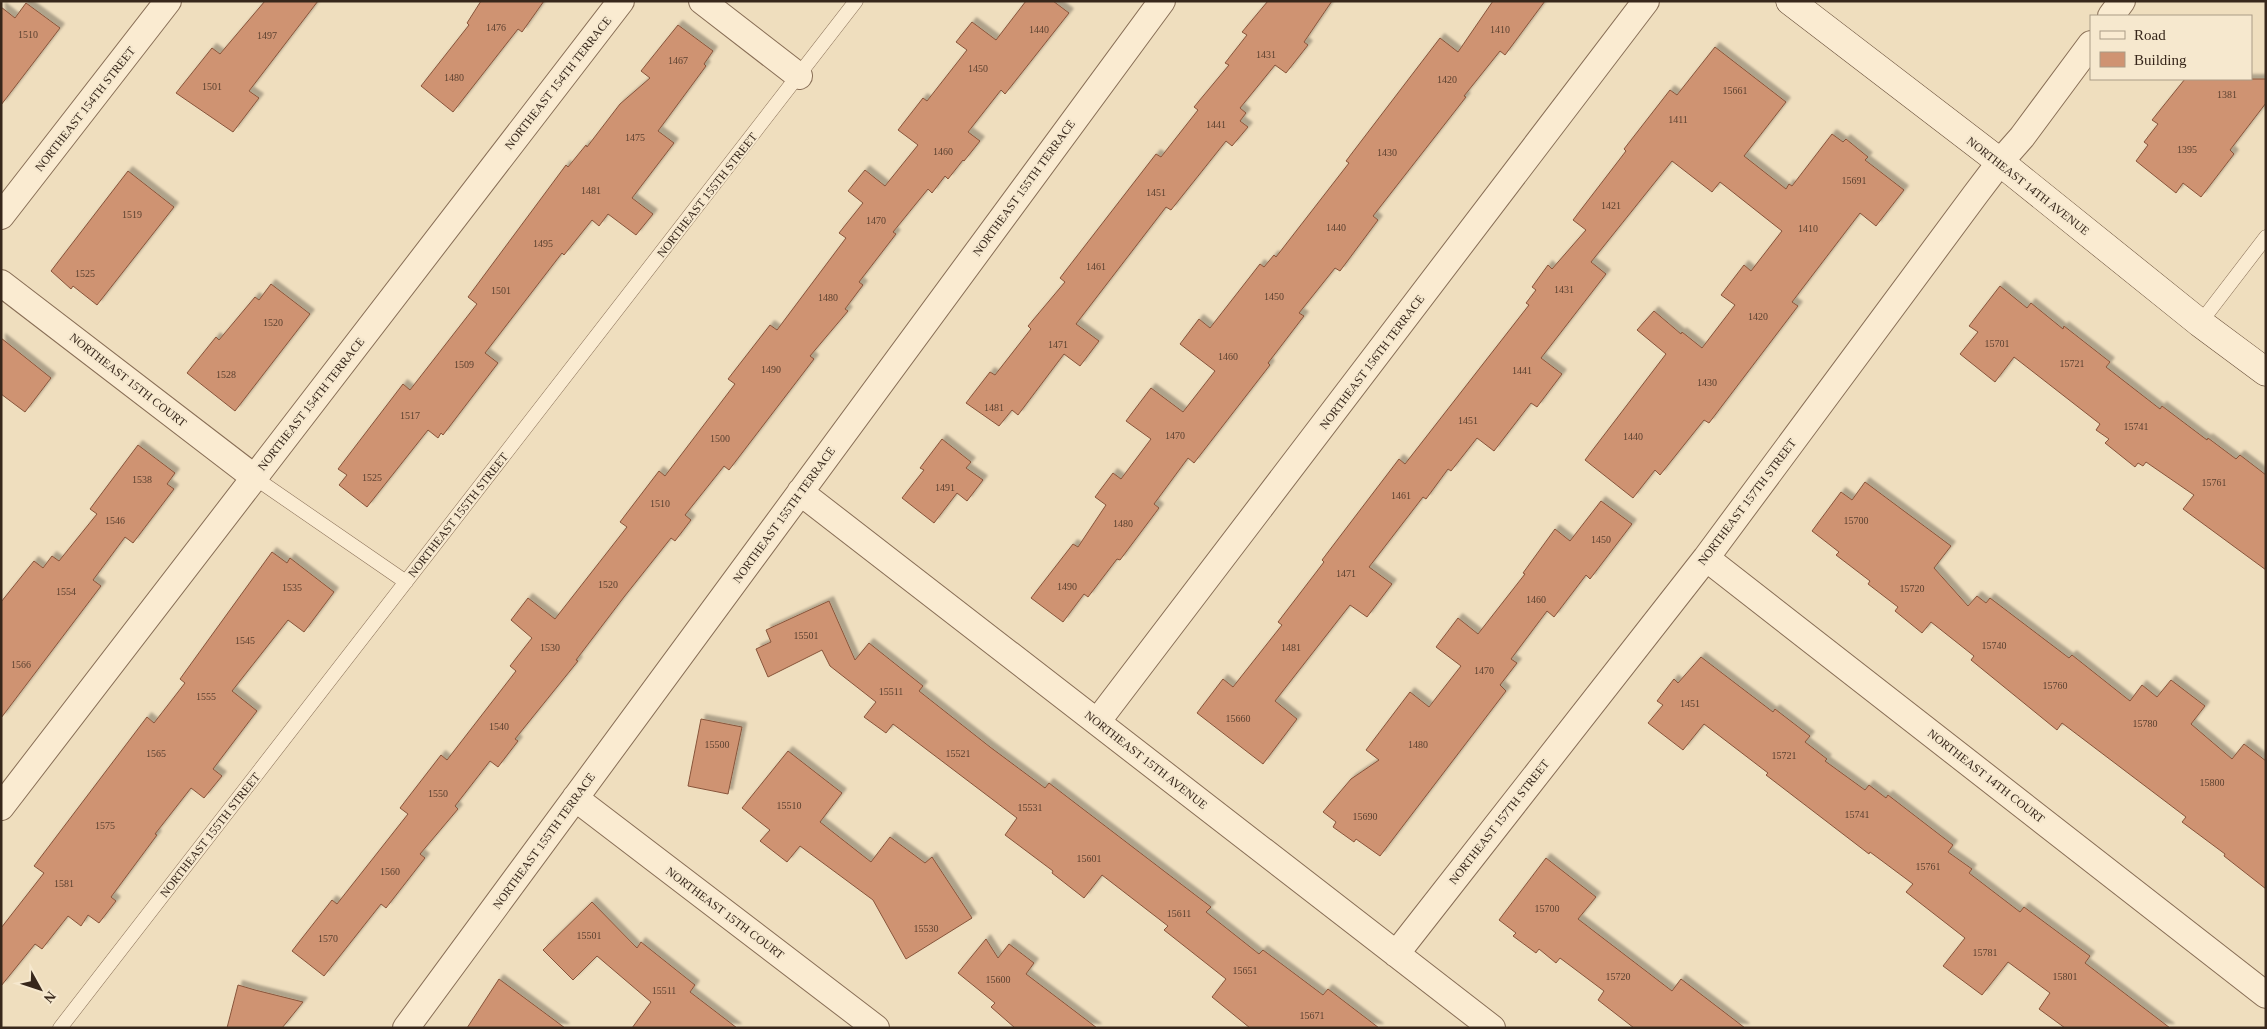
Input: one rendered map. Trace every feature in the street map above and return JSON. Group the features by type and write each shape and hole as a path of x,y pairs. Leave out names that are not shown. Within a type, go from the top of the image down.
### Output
{"street":[{"name":"NORTHEAST 154TH STREET","path":"1,216 168,1"},
{"name":"NORTHEAST 154TH TERRACE","path":"1,807 621,1"},
{"path":"702,1 799,76"},
{"name":"NORTHEAST 155TH TERRACE","path":"406,1028 1162,1"},
{"name":"NORTHEAST 156TH TERRACE","path":"1097,722 1646,1"},
{"path":"2112,15 2122,1"},
{"name":"NORTHEAST 14TH AVENUE","path":"1795,3 2000,162 2200,323 2266,372"},
{"name":"NORTHEAST 157TH STREET","path":"1396,954 1706,558 2000,162 2022,137 2090,45"},
{"name":"NORTHEAST 15TH COURT","path":"1,283 255,478"},
{"name":"NORTHEAST 15TH AVENUE","path":"800,492 1492,1028"},
{"name":"NORTHEAST 14TH COURT","path":"1706,558 2266,995"},
{"name":"NORTHEAST 15TH COURT","path":"575,798 876,1028"}],"lane":[{"name":"NORTHEAST 155TH STREET","path":"60,1028 856,1"},
{"path":"2200,323 2266,237"},
{"path":"255,478 406,582"}],"building":[{"path":"265,1 318,1 249,91 259,98 233,132 176,93 212,48 220,54"},
{"path":"481,1 544,1 522,32 518,29 453,112 421,86 469,25 467,23"},
{"path":"1026,1 1053,1 1069,13 1005,94 1001,90 968,132 980,141 964,161 948,179 945,176 932,193 928,189 893,232 896,234 859,282 863,285 845,309 848,311 810,356 814,359 729,470 724,466 685,515 691,520 675,541 671,538 624,597 576,660 578,661 515,739 518,741 498,767 490,761 455,806 458,809 420,854 425,858 386,908 381,904 324,976 292,951 332,900 337,904 408,814 400,808 441,755 447,760 516,671 510,666 532,638 511,620 528,598 555,619 627,527 620,522 659,471 665,476 735,384 728,379 770,325 777,330 846,238 839,233 863,203 848,191 865,170 885,186 918,145 898,130 923,98 927,101 967,50 956,42 972,22 996,40"},
{"path":"1268,1 1332,1 1304,42 1308,45 1286,73 1275,65 1240,108 1246,113 1240,121 1248,127 1232,146 1226,141 1171,210 1166,207 1076,324 1099,341 1080,366 1064,354 1018,415 1012,410 999,426 966,403 990,372 995,375 1031,329 1028,326 1065,282 1060,278 1156,154 1161,157 1198,110 1194,107 1229,65 1225,63 1247,35 1242,32"},
{"path":"1493,1 1545,1 1505,55 1500,51 1464,96 1466,97 1373,216 1378,220 1340,271 1335,268 1299,313 1304,316 1268,363 1270,365 1194,463 1188,458 1154,504 1159,508 1120,560 1117,559 1088,597 1084,594 1063,622 1031,598 1073,544 1078,547 1106,505 1095,497 1113,473 1121,479 1151,439 1126,421 1151,388 1183,412 1215,371 1180,344 1199,319 1210,328 1260,264 1264,267 1274,255 1276,257 1349,163 1346,161 1440,38 1458,52"},
{"path":"26,3 60,28 1,105 1,7 15,18"},
{"path":"678,25 713,51 704,64 706,66 658,131 674,143 632,198 653,214 636,235 608,214 599,226 592,220 564,255 562,253 485,353 498,363 443,435 441,433 438,438 428,430 367,507 339,485 347,475 338,469 403,384 410,390 477,304 468,297 566,165 568,167 586,145 587,147 620,104 650,78 641,71"},
{"path":"1715,47 1786,102 1744,156 1786,189 1789,184 1792,186 1832,134 1843,142 1846,139 1868,157 1865,160 1904,190 1876,226 1860,213 1792,302 1798,306 1709,423 1704,420 1660,475 1655,470 1633,498 1585,460 1666,354 1637,330 1654,311 1681,334 1682,332 1702,348 1735,305 1721,295 1744,265 1751,271 1782,231 1720,182 1712,192 1672,161 1591,262 1606,274 1541,358 1562,374 1537,407 1531,403 1494,451 1477,438 1451,471 1448,469 1426,499 1423,497 1369,567 1392,584 1367,617 1350,605 1275,701 1297,719 1263,764 1197,713 1223,679 1233,687 1282,625 1278,622 1324,562 1322,560 1399,459 1405,464 1529,305 1526,303 1536,290 1532,287 1548,265 1552,269 1586,230 1573,220 1626,151 1624,149 1670,90 1677,95"},
{"path":"2266,79 2266,103 2230,150 2234,154 2201,197 2183,183 2176,193 2136,161 2148,145 2144,142 2158,124 2152,120 2184,80"},
{"path":"128,171 174,207 97,305 73,286 71,289 51,271"},
{"path":"271,284 310,314 235,411 187,373 216,337 219,340 255,297 259,300"},
{"path":"2000,286 2027,308 2031,303 2063,329 2064,326 2110,362 2106,367 2160,409 2162,406 2207,440 2208,438 2236,459 2240,455 2266,475 2266,570 2183,509 2194,495 2146,462 2143,466 2138,463 2135,467 2105,443 2109,439 2096,430 2100,424 2014,357 1995,382 1960,354 1978,332 1969,326"},
{"path":"1,338 51,378 25,412 1,394"},
{"path":"942,439 971,462 966,468 983,480 967,501 957,493 934,523 902,498 924,470 920,468"},
{"path":"138,445 175,473 167,484 174,489 133,543 125,537 93,580 101,586 1,718 1,602 34,561 43,568 52,556 59,561 97,514 90,509"},
{"path":"1865,482 1951,546 1934,568 1968,606 1977,596 1986,603 1990,598 2069,658 2072,655 2130,701 2142,685 2157,697 2171,680 2205,706 2191,724 2232,759 2244,744 2266,761 2266,889 2224,856 2225,854 2182,822 2186,817 2062,723 2057,730 1971,660 1974,656 1931,622 1922,633 1895,611 1898,607 1868,584 1870,581 1836,555 1839,552 1812,531 1841,492 1852,500"},
{"path":"1601,501 1632,524 1590,579 1586,575 1554,617 1547,611 1511,659 1517,663 1500,685 1506,691 1380,856 1356,839 1354,842 1333,827 1336,822 1323,812 1351,779 1379,760 1366,750 1410,692 1429,707 1461,666 1436,647 1458,618 1478,634 1525,574 1523,573 1555,529 1570,541"},
{"path":"272,552 287,563 290,558 334,592 304,632 288,620 232,691 257,711 213,769 222,776 204,798 191,788 155,834 157,835 111,897 116,901 99,923 88,915 81,926 68,916 42,949 35,944 1,986 1,928 44,873 34,866 147,717 154,723 185,683 180,679"},
{"path":"829,601 855,660 869,643 923,686 919,691 990,747 1045,788 1049,783 1211,907 1206,912 1259,954 1263,950 1323,995 1328,989 1379,1028 1250,1028 1212,997 1226,979 1164,930 1168,926 1102,875 1084,898 1052,873 1053,871 1005,835 1017,818 893,724 886,733 864,717 876,702 830,666 822,650 768,677 756,649 771,642 766,630"},
{"path":"1701,657 1773,712 1775,709 1810,736 1805,742 1827,759 1825,761 1865,790 1869,785 1886,798 1888,795 1953,845 1948,852 1972,869 1969,873 2020,912 2024,907 2090,956 2085,963 2170,1028 2065,1028 2039,1009 2050,993 2008,962 1982,995 1943,966 1965,938 1906,892 1913,884 1870,852 1869,854 1766,775 1768,773 1704,724 1683,750 1648,723 1663,705 1657,701 1674,679 1678,683"},
{"path":"701,719 742,727 728,794 688,786"},
{"path":"788,751 842,793 820,822 871,862 890,837 925,863 932,857 972,918 906,959 873,900 800,846 787,862 760,841 770,830 742,808"},
{"path":"1546,858 1596,897 1578,919 1672,991 1681,979 1745,1028 1634,1028 1598,1000 1604,991 1560,958 1556,963 1539,949 1536,953 1513,936 1516,933 1499,920"},
{"path":"592,902 637,948 641,942 695,985 690,992 737,1028 632,1028 651,1002 597,956 573,980 543,950"},
{"path":"986,939 998,958 1009,944 1034,963 1026,974 1097,1028 1015,1028 991,1007 995,1003 958,973"},
{"path":"499,979 565,1028 467,1028"},
{"path":"238,985 303,1002 282,1028 227,1028"}]}
